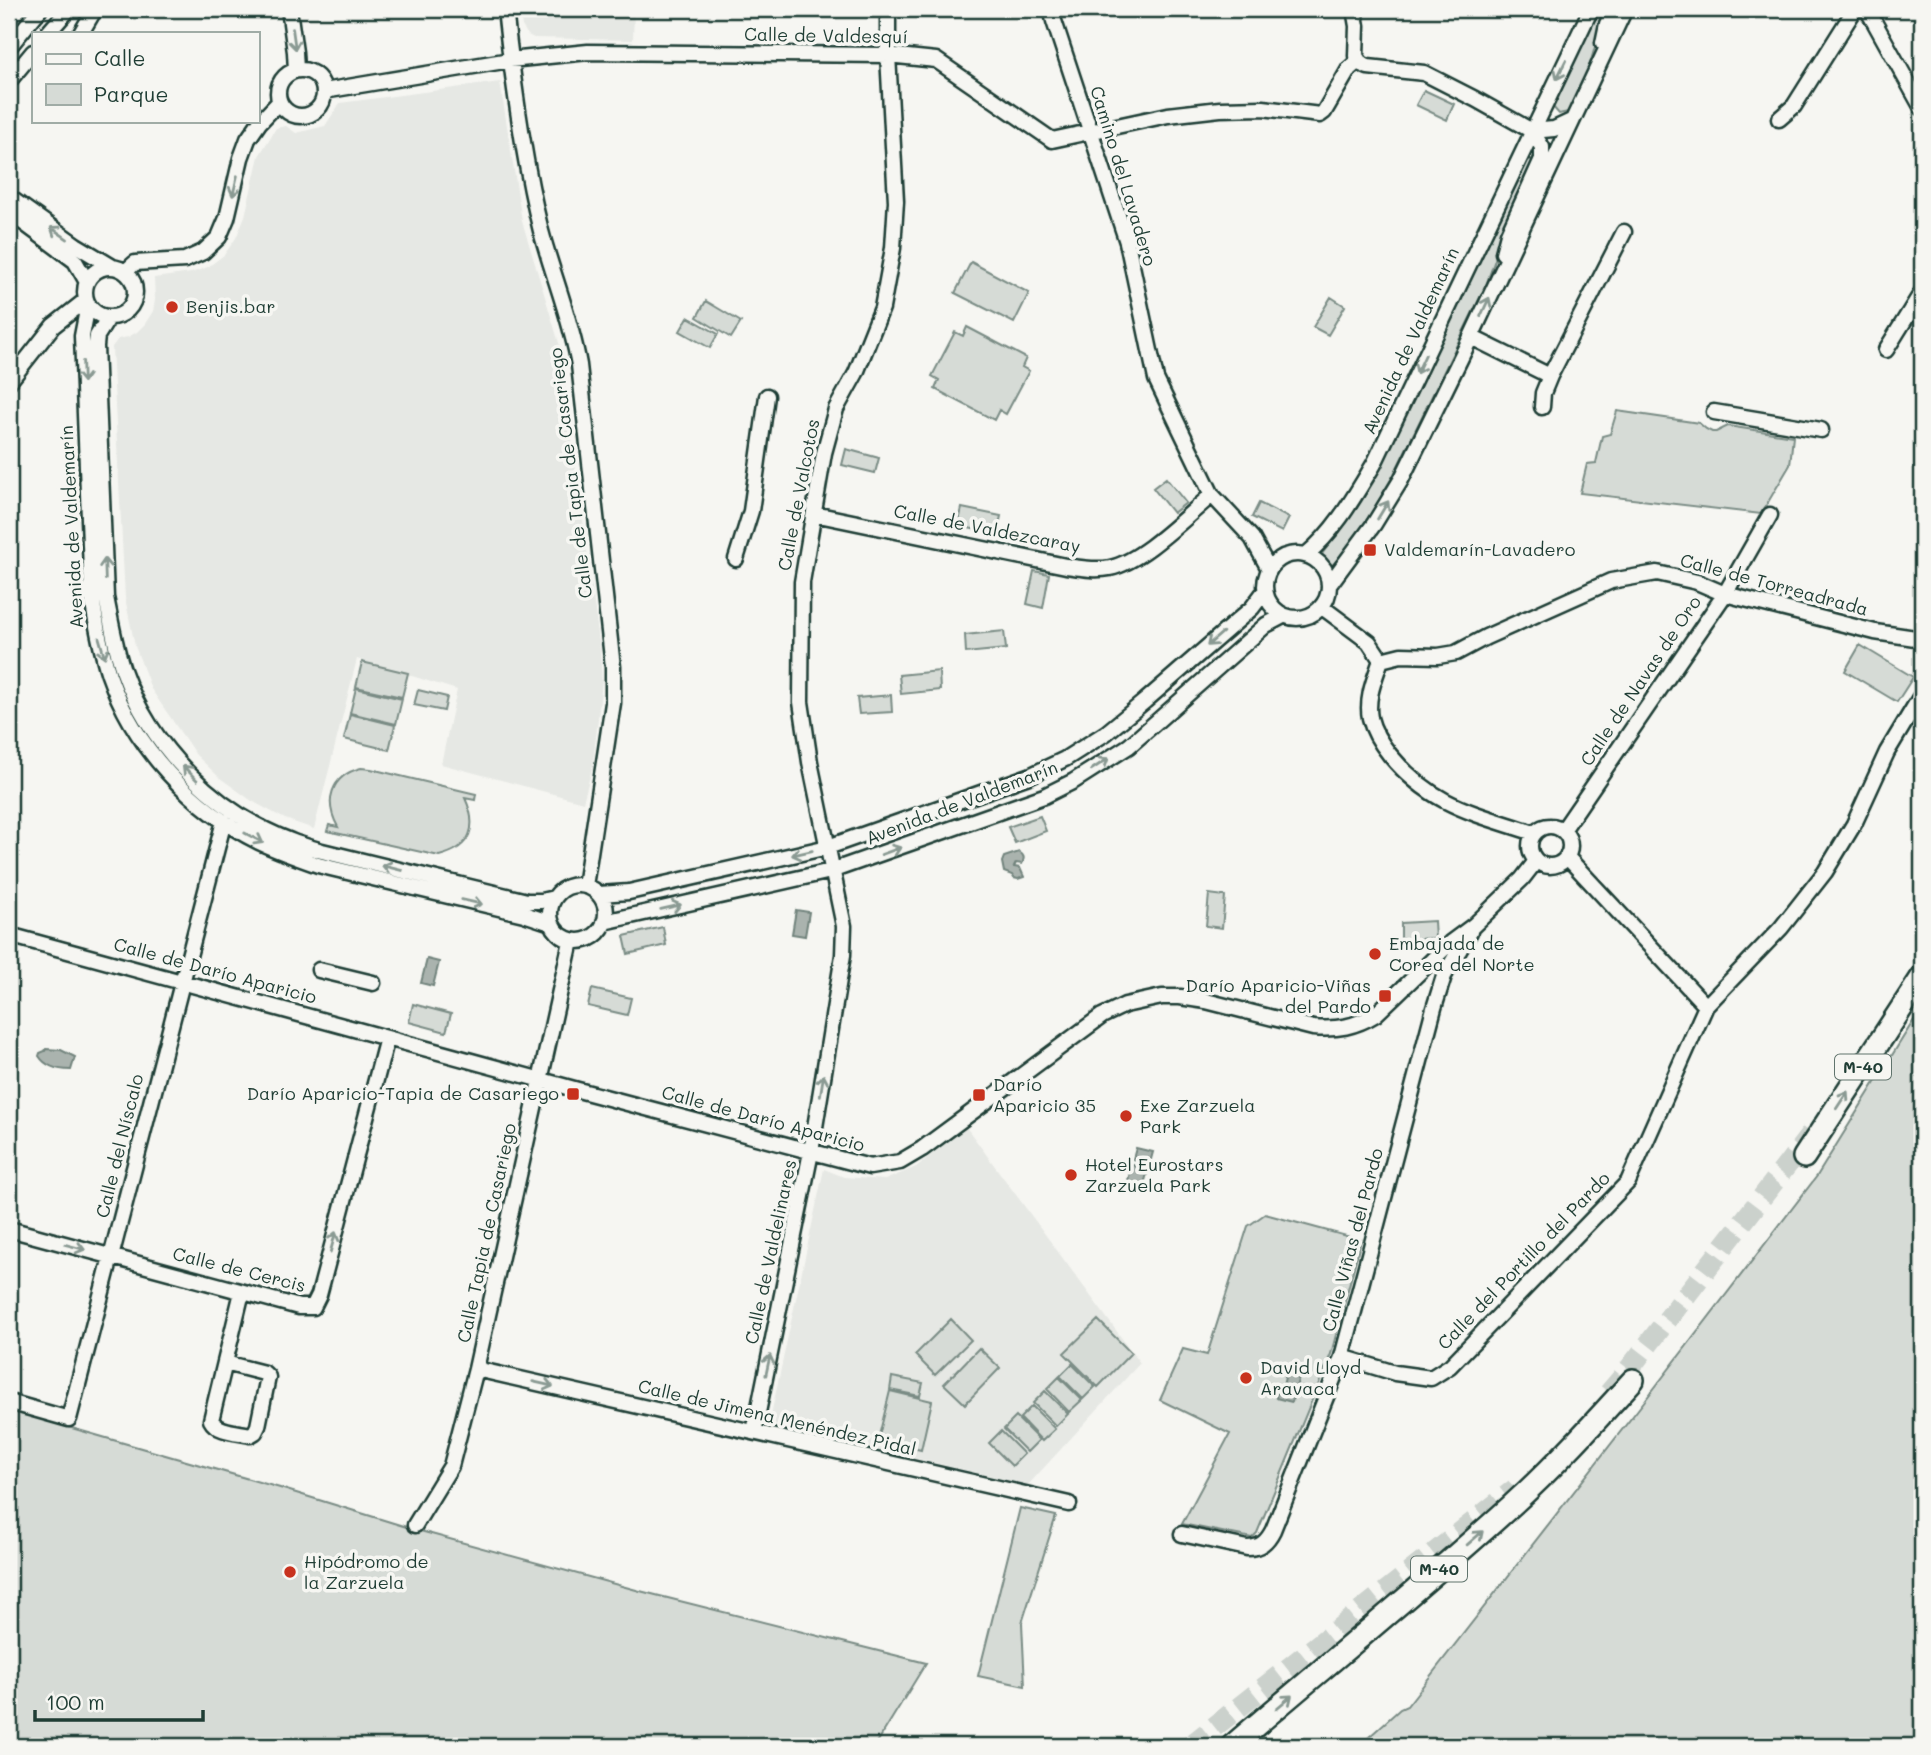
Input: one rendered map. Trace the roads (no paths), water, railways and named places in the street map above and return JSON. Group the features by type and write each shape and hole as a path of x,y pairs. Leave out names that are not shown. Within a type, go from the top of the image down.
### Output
{"highway":[{"name":"M-40","path":"1804,1157 1922,977"},
{"name":"M-40","path":"1232,1746 1512,1505 1575,1443 1633,1380"}],"street":[{"path":"9,47 40,9"},
{"path":"49,32 69,9"},
{"path":"82,32 95,9"},
{"path":"289,9 296,70"},
{"path":"505,9 510,60"},
{"name":"Calle de Valcotos","path":"831,871 810,762 802,702 802,582 824,453 836,409 856,373 882,308 893,248 896,201 888,9"},
{"name":"Camino del Lavadero","path":"1051,9 1126,242 1156,379 1212,495 1252,538 1269,569"},
{"path":"1353,9 1357,26 1357,61 1368,67 1424,73 1532,131 1542,147 1542,159 1508,234 1495,284"},
{"name":"Avenida de Valdemarín","path":"1306,555 1319,545 1348,508 1374,464 1591,9"},
{"path":"1598,65 1607,24 1614,9"},
{"path":"1329,585 1374,524 1401,480 1625,9"},
{"path":"1779,119 1794,106 1855,9"},
{"path":"1867,9 1922,107"},
{"name":"Calle de Valdesquí","path":"324,91 510,60 588,52 888,55 936,60 1052,139 1168,115 1220,109 1263,108 1320,115 1357,61"},
{"path":"9,81 32,53"},
{"name":"Calle de Tapia de Casariego","path":"510,60 541,231 574,335 612,667 614,703 584,886"},
{"path":"296,70 311,72 320,80 324,91 321,105 307,116 288,113 280,106 277,95 283,78 296,70"},
{"path":"126,271 135,263 185,260 204,252 219,237 227,218 248,139 279,102"},
{"path":"1532,131 1554,128 1571,121"},
{"path":"9,197 76,245 111,266 126,271 134,284 135,296 131,307 121,315 109,317 97,314 87,302 84,291 87,282 97,270 111,266"},
{"path":"9,212 75,261 87,282"},
{"path":"1542,407 1543,393 1550,376 1624,232"},
{"path":"1886,350 1922,292"},
{"path":"9,382 54,326 87,302"},
{"name":"Avenida de Valdemarín","path":"87,302 82,336 92,597 98,637 115,687 128,717 151,752 201,805 257,841 287,854 318,865 524,914 551,923"},
{"name":"Avenida de Valdemarín","path":"109,317 97,336 96,346 106,597 123,671 140,708 161,742 217,799 263,829 291,842 527,901 554,898"},
{"path":"1471,337 1550,376"},
{"path":"736,559 751,511 767,396"},
{"path":"1714,412 1821,430"},
{"name":"Calle de Valdezcaray","path":"814,514 1066,566 1109,569 1143,553 1212,495"},
{"name":"Calle de Navas de Oro","path":"1563,830 1725,594 1770,515"},
{"name":"Camino del Lavadero","path":"1252,538 1283,556"},
{"path":"1306,555 1324,569 1329,585 1328,596 1315,613 1293,619 1283,616 1270,606 1264,581 1269,569 1283,556 1306,555"},
{"name":"Calle de Torreadrada","path":"1381,660 1401,655 1438,656 1455,653 1611,581 1657,573 1697,582 1725,594 1875,632 1922,639"},
{"name":"Avenida de Valdemarín","path":"598,894 629,892 828,847 1029,776 1065,760 1106,733 1145,701 1252,608 1265,592"},
{"path":"1322,607 1369,642 1381,660 1370,695 1370,718 1383,746 1413,781 1441,800 1534,833"},
{"name":"Avenida de Valdemarín","path":"604,922 831,871 1044,796 1074,781 1129,746 1266,625 1283,616"},
{"name":"Calle del Portillo del Pardo","path":"1342,1357 1395,1373 1430,1378 1450,1366 1628,1182 1706,1006 1781,928 1825,872 1854,824 1887,751 1922,694"},
{"name":"Calle del Níscalo","path":"9,1402 69,1419 224,821"},
{"path":"1549,825 1563,830 1570,845 1567,857 1556,866 1536,862 1529,849 1534,833 1542,826 1549,825"},
{"path":"1567,857 1706,1006"},
{"name":"Calle de Darío Aparicio","path":"9,935 870,1167 900,1162 922,1149 1102,1016 1125,1005 1162,997 1180,997 1313,1028 1331,1030 1362,1022 1376,1014 1450,943 1473,926 1536,862"},
{"name":"Calle de Valdelinares","path":"754,1432 811,1152 843,955 844,926 831,871"},
{"path":"570,886 584,886 598,894 605,906 604,922 599,932 587,939 571,941 562,937 551,923 550,911 554,898 570,886"},
{"name":"Calle Viñas del Pardo","path":"1182,1534 1256,1548 1263,1544 1273,1531 1342,1357 1439,991 1444,976 1473,926"},
{"name":"Calle Tapia de Casariego","path":"415,1525 451,1466 477,1369 571,941"},
{"path":"1430,963 1444,976"},
{"path":"319,970 373,983"},
{"path":"1416,975 1432,982 1439,991"},
{"name":"Calle de Cercis","path":"9,1229 299,1307 313,1307 319,1296 387,1038"},
{"path":"225,1363 264,1373 268,1377 258,1426 250,1435 213,1426 211,1420 242,1292"},
{"name":"Calle de Jimena Menéndez Pidal","path":"477,1369 1069,1504"}],"tunnel":[{"path":"1609,1393 1811,1134"},
{"path":"1190,1746 1515,1489"}],"place":[{"name":"Benjis.bar","path":"172,307"},
{"name":"Valdemarín-Lavadero","path":"1370,550"},
{"name":"Embajada de Corea del Norte","path":"1375,954"},
{"name":"Darío Aparicio-Viñas del Pardo","path":"1385,996"},
{"name":"Darío Aparicio-Tapia de Casariego","path":"573,1094"},
{"name":"Darío Aparicio 35","path":"979,1095"},
{"name":"Exe Zarzuela Park","path":"1126,1116"},
{"name":"Hotel Eurostars Zarzuela Park","path":"1071,1175"},
{"name":"David Lloyd Aravaca","path":"1246,1378"},
{"name":"Hipódromo de la Zarzuela","path":"290,1572"}]}
